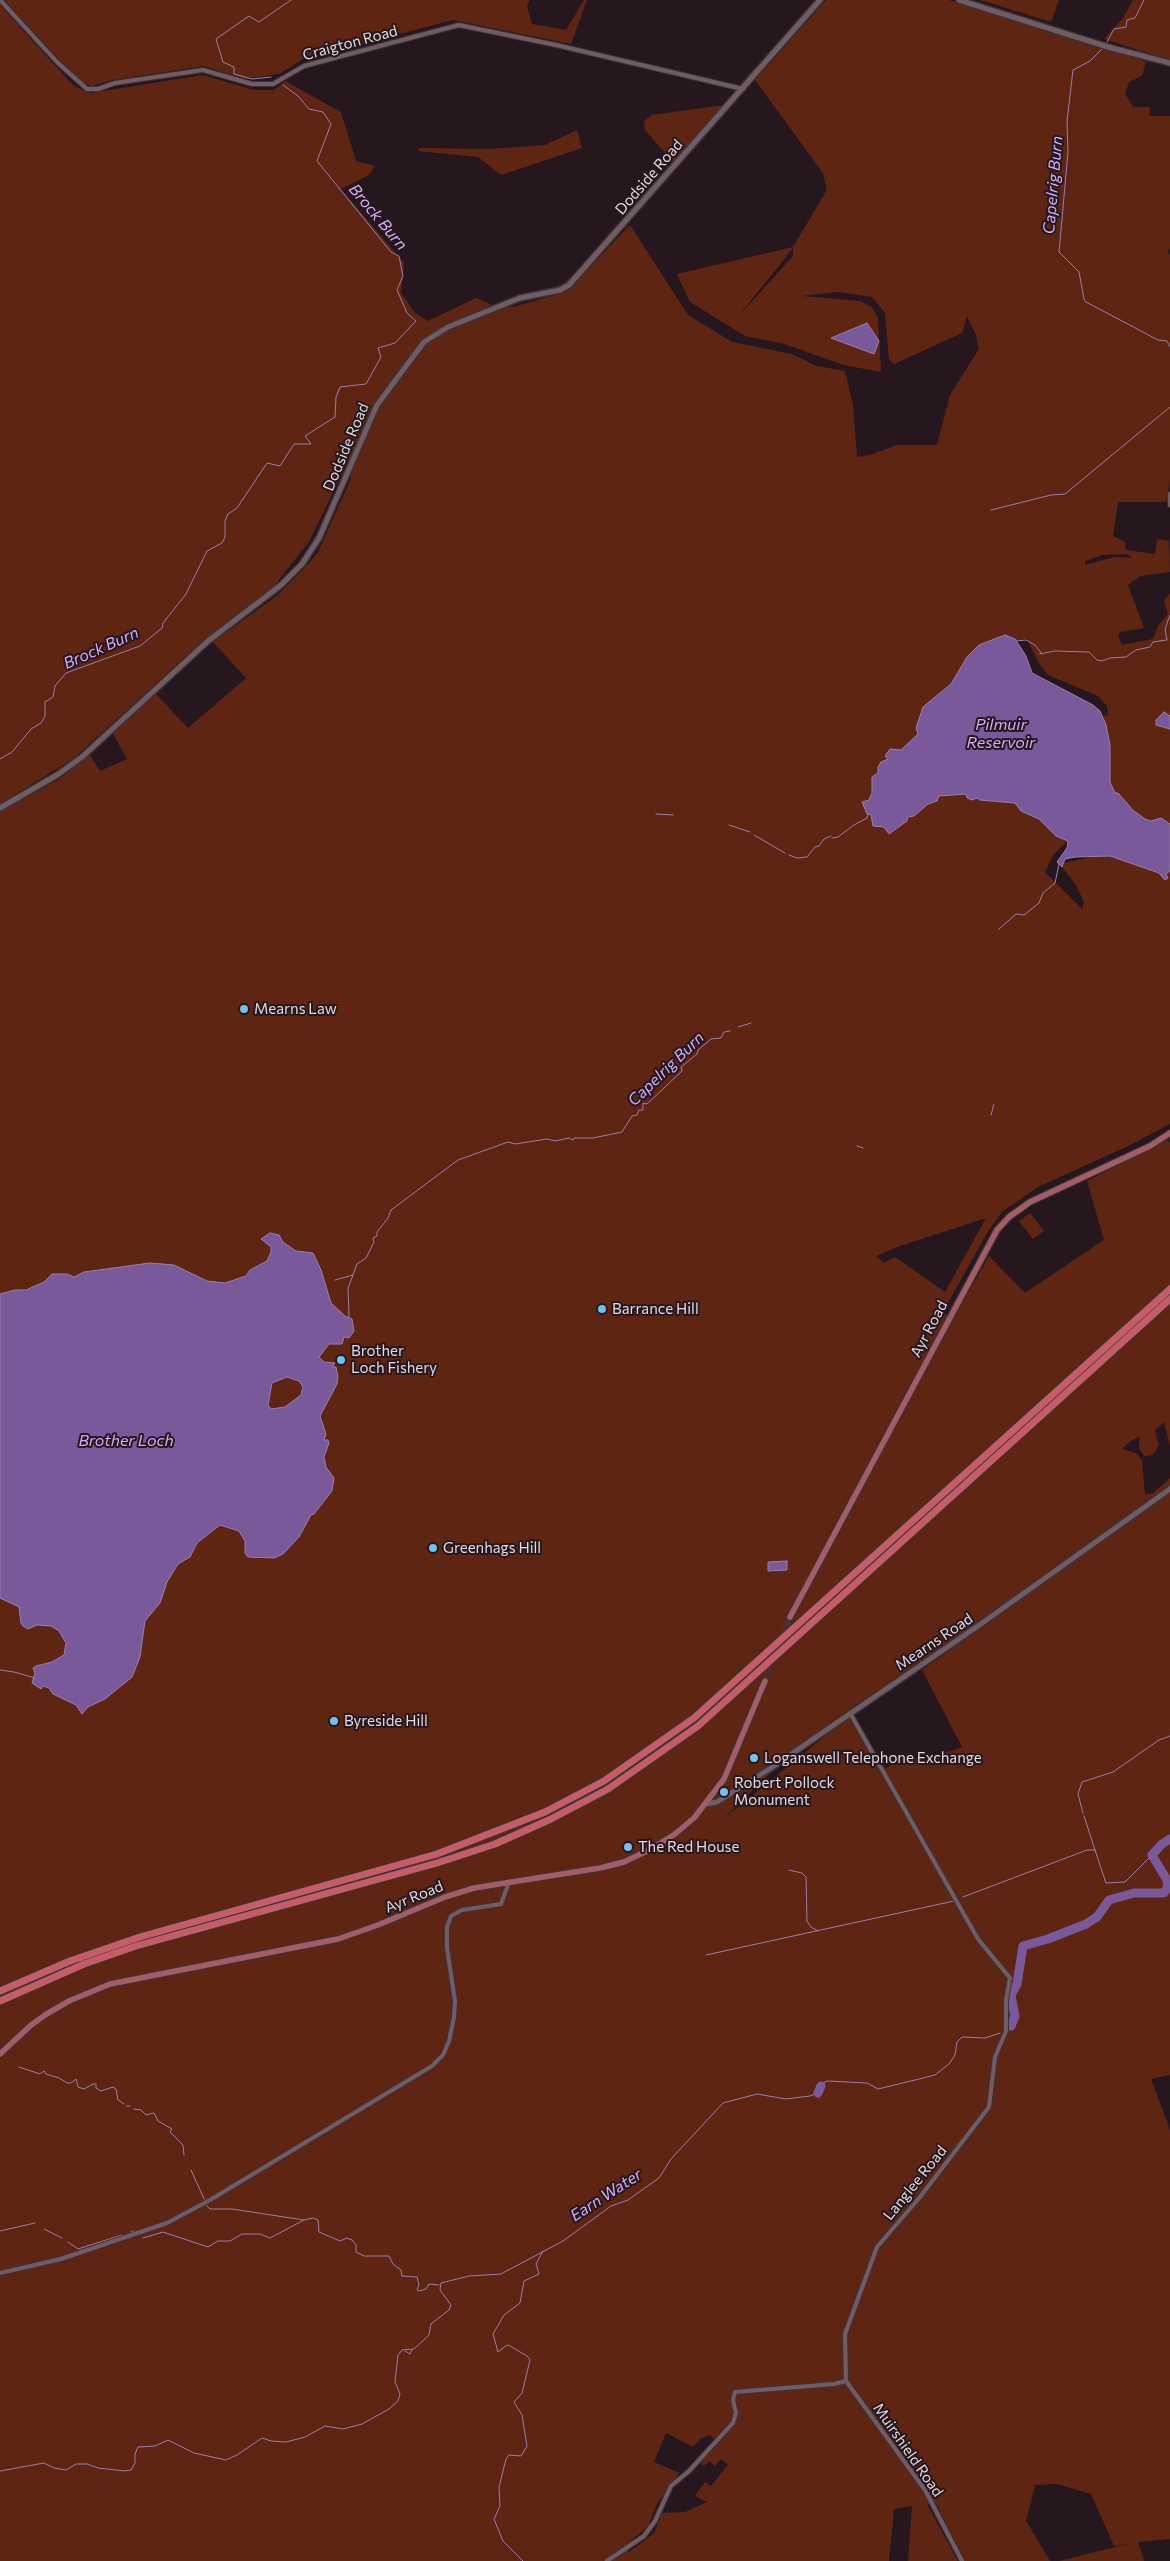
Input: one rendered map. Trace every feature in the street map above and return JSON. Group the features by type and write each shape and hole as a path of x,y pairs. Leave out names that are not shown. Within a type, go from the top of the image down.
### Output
{"highway":[{"path":"0,1991 70,1961 140,1936 446,1851 546,1812 604,1781 650,1750 701,1711 1170,1289"},
{"path":"0,2001 75,1968 136,1946 437,1863 496,1844 551,1819 608,1789 698,1726 1170,1299"}],"main road":[{"name":"Dodside Road","path":"0,808 57,775 82,757 208,641 276,590 302,564 319,538 332,512 365,428 377,405 424,342 448,327 520,298 560,290 569,285 820,0"},
{"path":"959,0 1108,47 1170,63"},
{"name":"Ayr Road","path":"790,1617 997,1230 1010,1217 1030,1202 1150,1146 1170,1133"},
{"name":"Mearns Road","path":"706,1804 717,1802 771,1768 978,1626 1170,1489"},
{"name":"Ayr Road","path":"0,2054 30,2026 45,2016 69,2001 110,1984 338,1938 378,1925 445,1897 474,1888 600,1868 624,1862 651,1850 675,1834 706,1804 724,1779 734,1759 765,1681"}],"street":[{"name":"Craigton Road","path":"0,0 58,63 86,89 98,89 115,83 203,70 252,84 273,84 304,66 465,25 743,89"},
{"path":"1170,494 1170,505"},
{"name":"Langlee Road","path":"846,2381 846,2334 877,2247 920,2197 989,2107 995,2057 1006,2032 1006,2000 1010,1978 978,1939 850,1713"},
{"path":"0,2273 61,2259 167,2223 210,2200 317,2134 418,2076 443,2055 449,2041 454,2017 454,2001 447,1948 450,1916 462,1910 502,1904 509,1882"},
{"path":"607,2561 644,2536 655,2521 671,2486 689,2471 733,2423 736,2413 733,2400 734,2392 834,2384 846,2381"},
{"name":"Muirshield Road","path":"846,2381 925,2490 962,2561"}],"shaded area":[{"path":"4,0 530,0 527,6 532,24 566,30 584,0 587,0 571,44 453,20 303,59 279,74 243,79 204,66 113,80 92,86 79,81"},
{"path":"826,0 949,0 1088,44 1128,54 1146,62 1142,76 1129,82 1125,94 1133,107 1150,107 1149,116 1170,116 1170,248 1167,252 1170,255 1170,482 1166,502 1118,502 1113,536 1125,542 1126,550 1155,554 1157,539 1169,541 1170,572 1140,576 1128,585 1144,628 1120,632 1118,635 1122,645 1153,639 1158,626 1168,614 1164,601 1170,593 1170,824 1161,818 1151,821 1145,819 1115,793 1110,782 1110,745 1103,716 1108,715 1107,706 1098,696 1048,675 1038,662 1027,639 1006,641 1068,841 1054,854 1045,872 1082,909 1084,902 1076,885 1062,867 1064,863 1091,857 1110,856 1159,873 1165,880 1168,878 1166,874 1170,871 1170,1124 1130,1145 1038,1187 1002,1212 987,1233 943,1312 953,1320 989,1256 1025,1293 1104,1240 1087,1181 1168,1140 1170,1143 1170,1446 1164,1422 1155,1430 1159,1446 1152,1455 1144,1456 1139,1448 1140,1437 1130,1441 1122,1449 1136,1453 1142,1460 1145,1495 1153,1493 1170,1478 1170,1486 985,1618 832,1721 765,1778 722,1820 852,1714 885,1768 900,1761 932,1757 962,1747 922,1670 1170,1493 1170,2075 1151,2079 1170,2130 1170,2539 1138,2542 1144,2561 1059,2561 1127,2544 1114,2546 1091,2494 1057,2484 1035,2485 1026,2521 1050,2561 965,2561 935,2502 927,2504 958,2561 908,2561 912,2506 894,2509 889,2561 0,2561 0,811 58,780 90,755 100,771 127,759 112,732 156,694 188,728 246,678 213,642 278,595 311,561 318,552 351,479 348,461 309,542 274,586 198,645 74,758 0,804 0,5 72,84 84,91 91,93 203,75 254,90 274,90 285,81 341,112 356,161 375,166 369,175 341,189 404,263 401,293 415,313 428,321 476,298 492,305 513,307 566,292 630,225 688,315 732,342 791,354 817,366 845,371 853,405 857,457 870,455 897,445 937,445 950,395 979,349 976,335 967,316 962,333 894,364 889,359 885,313 872,297 837,292 802,296 860,301 872,307 878,318 881,372 844,365 781,343 745,336 690,302 677,274 793,247 827,190 823,173 755,80","holes":["793,248 793,256 737,318","1128,554 1131,558 1114,557 1085,565 1085,561 1102,555","986,1218 945,1292 895,1257 884,1263 876,1256 900,1246","666,2433 693,2447 700,2439 710,2435 716,2440 697,2461 704,2466 709,2461 715,2466 721,2459 728,2465 711,2486 705,2482 696,2494 695,2496 707,2502 685,2512 662,2513 654,2533 629,2552 624,2547 648,2526 657,2504 679,2473 654,2462"]},
{"path":"980,0 1059,0 1051,22"},
{"path":"1133,0 1170,0 1170,60 1104,39 1123,18"},
{"path":"725,105 674,163 645,130 644,121 651,115"},
{"path":"577,130 582,148 501,175 478,157 418,151 419,148 490,149 545,145"},
{"path":"1030,1213 1044,1231 1033,1239 1019,1221"}],"water":[{"path":"867,323 879,341 874,354 831,338"},
{"name":"Pilmuir Reservoir","path":"1005,635 1015,639 1026,656 1032,673 1093,705 1100,711 1106,725 1110,745 1110,782 1115,793 1118,793 1133,810 1145,819 1151,821 1161,818 1170,824 1170,871 1166,874 1168,878 1165,880 1159,873 1110,856 1065,859 1062,867 1057,862 1067,848 1068,841 1056,836 1039,819 1021,811 1015,803 980,800 977,798 972,800 967,798 966,794 939,796 937,801 928,804 914,816 908,817 907,821 889,834 884,827 873,826 871,815 867,814 862,802 869,800 872,793 872,777 878,773 878,767 881,762 888,759 885,756 890,749 901,750 918,734 916,728 923,707 951,684 967,657 979,645"},
{"path":"1164,712 1170,716 1170,729 1156,725 1156,720"},
{"name":"Brother Loch","path":"270,1233 279,1235 283,1242 296,1251 313,1253 321,1270 331,1303 345,1316 352,1319 354,1331 349,1338 344,1337 342,1344 329,1344 319,1357 324,1362 335,1363 332,1367 336,1367 338,1376 337,1384 320,1416 326,1434 324,1440 328,1440 329,1443 324,1457 326,1467 334,1478 332,1491 314,1514 311,1515 299,1537 283,1554 274,1558 248,1557 245,1553 245,1541 239,1531 220,1525 197,1543 190,1557 178,1564 167,1582 160,1603 145,1621 140,1657 132,1677 105,1699 88,1707 82,1714 76,1705 53,1694 49,1688 43,1686 41,1689 32,1683 35,1673 33,1668 52,1662 64,1655 66,1643 59,1631 51,1626 37,1625 28,1629 21,1623 19,1607 0,1598 0,1294 15,1290 26,1290 44,1282 52,1274 67,1274 74,1277 84,1272 150,1263 174,1265 207,1281 225,1283 246,1276 250,1270 267,1261 271,1247 261,1239","holes":["287,1377 299,1381 303,1387 301,1395 285,1407 271,1409 268,1405 272,1383"]},
{"path":"787,1561 787,1570 768,1571 768,1562"}],"waterway":[{"name":"Brock Burn","path":"271,77 252,79 234,74 234,67 223,62 216,39 249,16 259,22 291,0"},
{"name":"Capelrig Burn","path":"1106,44 1114,29 1126,27 1127,20 1135,18 1144,0"},
{"name":"Capelrig Burn","path":"1104,47 1090,61 1073,70 1067,121 1068,152 1059,252 1079,272 1086,302 1158,340 1167,341 1170,347"},
{"name":"Brock Burn","path":"0,759 12,752 31,729 41,723 45,716 45,702 53,697 55,686 66,673 140,646 162,628 163,623 186,594 207,551 222,543 225,537 225,521 228,514 237,508 267,463 280,466 294,444 311,444 305,436 335,417 336,397 340,387 366,384 381,357 378,348 395,343 416,321 407,313 397,290 403,276 399,256 391,252 317,161 331,124 323,112 309,109 298,96 283,85"},
{"path":"991,510 1051,495 1065,494 1170,407"},
{"path":"1039,654 1055,651 1089,652 1097,660 1102,661 1110,658 1126,657 1136,650 1150,647 1153,642 1167,640 1165,629 1170,615"},
{"path":"1016,641 1026,640 1035,645 1042,654"},
{"path":"656,814 673,815"},
{"path":"832,838 838,837 867,818 868,814"},
{"path":"729,825 750,832"},
{"path":"754,835 785,853"},
{"path":"789,855 797,858 807,857 824,839 831,836"},
{"name":"Capelrig Burn","path":"999,929 1016,914 1024,915 1039,903 1043,893 1055,883 1059,864"},
{"name":"Capelrig Burn","path":"738,1027 751,1023"},
{"name":"Capelrig Burn","path":"335,1280 353,1275 357,1264 366,1258 374,1242 373,1238 377,1236 377,1232 388,1218 391,1210 458,1160 508,1142 515,1144 547,1139 555,1141 569,1138 573,1140 574,1138 593,1138 622,1132 632,1116 637,1115 639,1110 643,1110 643,1103 647,1104 682,1071 681,1067 697,1054 698,1050 711,1039 721,1038 724,1032 730,1031"},
{"path":"991,1115 994,1104"},
{"path":"857,1146 863,1148"},
{"path":"349,1317 348,1288 353,1275"},
{"name":"Capelrig Burn","path":"0,1670 35,1678"},
{"path":"1083,1813 1078,1794 1082,1782 1113,1772 1159,1740 1170,1736"},
{"path":"1084,1816 1095,1850"},
{"name":"Earn Water","path":"1011,2026 1015,2016 1011,1995 1017,1984 1023,1946 1048,1939 1086,1924 1097,1917 1109,1900 1134,1893 1164,1893 1168,1887 1167,1880 1152,1855 1162,1844 1170,1839"},
{"path":"963,1897 1087,1850 1095,1850 1106,1883 1125,1882 1152,1855"},
{"path":"789,1870 802,1873 806,1877 807,1921 811,1927 818,1931"},
{"path":"706,1955 954,1901"},
{"name":"Earn Water","path":"0,2471 44,2463 54,2468 66,2470 76,2464 87,2464 98,2468 125,2471 131,2470 135,2463 135,2454 138,2447 155,2446 168,2440 194,2453 226,2460 262,2438 286,2442 305,2437 325,2426 343,2429 362,2424 389,2409 398,2401 400,2394 395,2382 398,2355 402,2350 414,2349 429,2335 431,2324 449,2310 451,2305 440,2290 441,2283 469,2276 501,2274 563,2241 611,2206 628,2200 659,2178 671,2159 723,2103 757,2094 786,2099 810,2096 820,2092 821,2084 827,2081 867,2083 878,2089 935,2075 949,2064 955,2055 957,2042 962,2037 985,2038 1000,2033"},
{"path":"19,2067 40,2074 44,2071 46,2074 67,2083 71,2083 76,2079 78,2087 84,2089 93,2084 96,2084 96,2088 101,2091 113,2087 116,2089 118,2100 124,2104"},
{"name":"Earn Water","path":"818,2093 821,2086"},
{"path":"134,2109 141,2110 146,2115 154,2113 158,2121 172,2129 170,2132 183,2145 184,2155"},
{"path":"191,2170 205,2201"},
{"path":"206,2205 210,2209 232,2209 304,2220 313,2218 318,2220 319,2232 340,2241 347,2238 352,2240 356,2245 356,2252 364,2256 389,2256 393,2264 401,2270 402,2276 417,2277 419,2285 417,2290 426,2289 429,2284 439,2285"},
{"path":"143,2238 163,2232 208,2247 218,2241 230,2241 242,2234 260,2234 270,2238 304,2220"},
{"path":"0,2231 35,2223"},
{"path":"44,2229 62,2238"},
{"path":"68,2242 78,2249 122,2235"},
{"path":"523,2561 503,2541 494,2519 500,2506 499,2487 506,2459 509,2455 521,2456 527,2446 522,2415 514,2402 522,2393 530,2360 527,2356 507,2345 498,2352 493,2334 504,2315 520,2303 524,2281 539,2274 536,2264 543,2251"},
{"name":"Earn Water","path":"405,2351 410,2354 412,2350"}],"tunnel":[{"path":"765,1681 790,1617"}],"place":[{"name":"Mearns Law","path":"244,1009"},
{"name":"Barrance Hill","path":"602,1309"},
{"name":"Brother Loch Fishery","path":"341,1360"},
{"name":"Greenhags Hill","path":"433,1548"},
{"name":"Byreside Hill","path":"334,1721"},
{"name":"Loganswell Telephone Exchange","path":"754,1758"},
{"name":"Robert Pollock Monument","path":"724,1792"},
{"name":"The Red House","path":"628,1847"}]}
